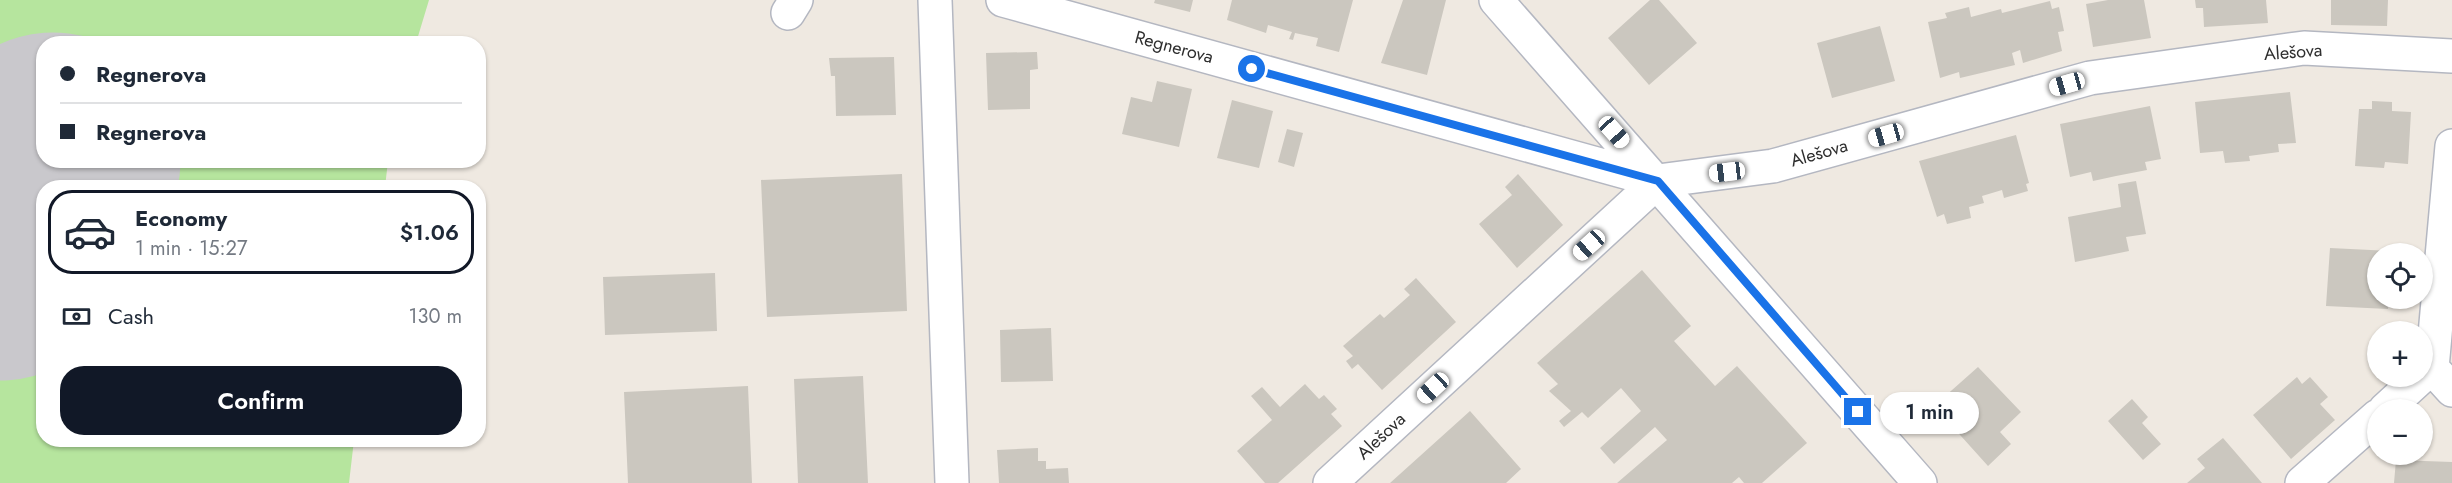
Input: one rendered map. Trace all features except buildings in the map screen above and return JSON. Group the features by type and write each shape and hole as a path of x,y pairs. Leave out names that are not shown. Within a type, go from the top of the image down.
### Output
{"street":[{"path":"935,0 952,483"},
{"name":"Regnerova","path":"1003,0 1658,181"},
{"path":"1496,0 1658,181 1920,483"},
{"name":"Alešova","path":"1330,483 1658,181 1773,166 2090,78 2304,48 2452,56"},
{"path":"2433,366 2452,146"},
{"path":"2401,399 2419,387"},
{"path":"2302,483 2367,426"}],"green space":[{"path":"0,0 429,0 418,36 36,36 36,168 387,168 386,180 36,180 36,447 353,447 349,483 0,483"}],"runway":[{"path":"42,180 48,168"},
{"path":"0,253 36,190"}],"route":[{"path":"1252,69 1658,181 1858,412"}]}
